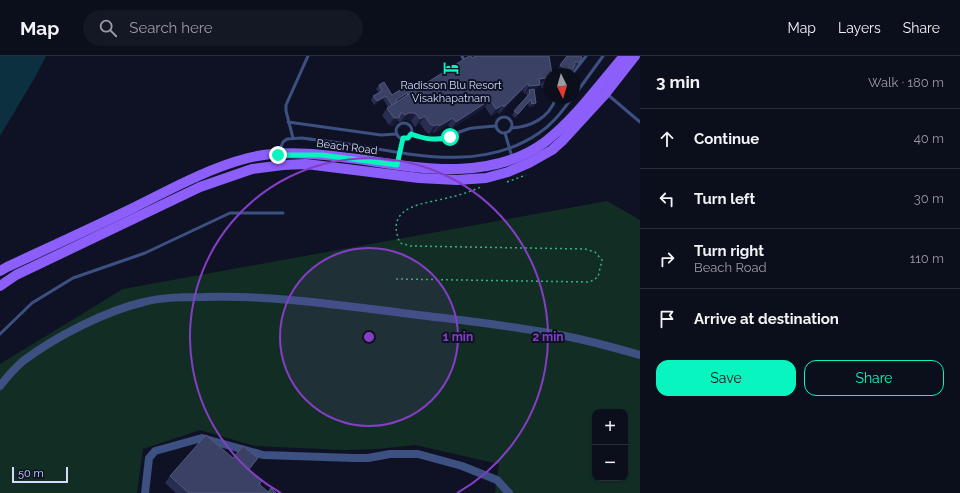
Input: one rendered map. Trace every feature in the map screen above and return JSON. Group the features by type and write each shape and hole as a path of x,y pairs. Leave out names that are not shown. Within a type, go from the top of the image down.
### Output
{"main road":[{"name":"Beach Road","path":"0,271 210,171 249,158 278,155 322,155 397,165 438,168 467,168 498,164 512,159 544,143 581,106 624,56"},
{"path":"0,286 16,275 200,187 252,169 306,164 370,173 458,180 486,178 508,172 529,163 552,150 586,116 635,56"},
{"path":"370,173 373,162"}],"street":[{"path":"0,386 22,362 79,327 122,308 144,302 169,298 231,296 278,298 347,305 554,334 595,342 640,355"},
{"path":"145,493 149,458 155,452 202,438 263,455 368,458 390,454 418,454 462,466 497,480 509,493"}],"lane":[{"path":"293,138 288,122 286,105 308,56"},
{"path":"577,68 586,56"},
{"path":"580,88 603,56"},
{"path":"606,93 640,122"},
{"path":"505,133 511,128 526,127 538,121 548,112 554,104"},
{"path":"278,155 283,142 293,138 341,143 400,153 459,158 482,155 525,142 558,118 568,104"},
{"path":"496,126 497,121 504,117 510,121 511,128"},
{"path":"288,122 381,135 397,134 403,138 408,138 411,134 411,126 404,123 398,126 397,134"},
{"path":"496,126 500,132 505,133"},
{"path":"411,134 425,139 442,139 475,128 496,126"},
{"path":"505,133 512,159"},
{"path":"397,165 403,138"},
{"path":"0,334 32,303 73,278 145,253 230,212 283,213"}],"path":[{"path":"504,182 511,181 529,173"},
{"path":"396,279 590,282 598,276 602,260 595,252 585,249 410,246 400,243 397,236 396,225 401,214 420,204 451,197 484,186 476,186"}],"green space":[{"path":"607,201 640,220 640,493 495,493 499,464 415,445 377,449 344,450 255,446 200,430 143,449 137,493 0,493 0,364 123,289"}],"water":[{"path":"0,56 46,56 0,136"}],"building":[{"path":"469,56 472,58 475,56 549,56 551,68 544,68 544,78 539,79 540,85 529,86 528,83 504,107 503,105 496,109 490,100 456,122 453,118 439,126 438,124 434,126 430,124 425,116 420,119 413,113 408,113 405,115 401,112 399,118 394,118 387,108"},
{"path":"567,56 582,57 579,63 576,61 573,68 564,68 560,65"},
{"path":"384,82 392,95 408,85 412,92 408,95 407,93 396,100 397,102 392,105 386,96 377,101 373,96 382,91 379,85"},
{"path":"534,89 536,103 532,104 531,99 518,114 514,111 530,93 529,90"},
{"path":"206,435 233,458 243,446 258,458 249,469 262,481 259,484 268,492 271,488 276,493 189,493 170,476"}],"place":[{"name":"Radisson Blu Resort Visakhapatnam","path":"451,68"}],"route":[{"path":"278,155 322,155 397,165 403,138 408,138 411,134 425,139 434,140 450,137"}]}
